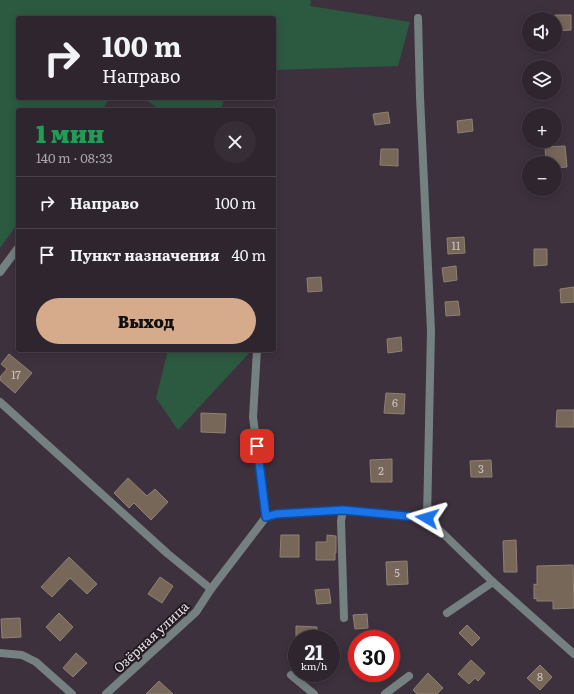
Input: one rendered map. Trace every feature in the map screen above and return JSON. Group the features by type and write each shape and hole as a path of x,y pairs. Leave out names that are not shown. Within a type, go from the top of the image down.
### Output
{"street":[{"path":"418,18 431,331 427,518"},
{"path":"0,272 16,251"},
{"path":"257,352 253,417 266,517 276,514 343,510 427,518 493,582 574,654"},
{"path":"0,402 168,554 211,589"},
{"path":"343,510 341,522 344,618"},
{"name":"Озёрная улица","path":"106,694 196,612 211,589 266,517"},
{"path":"447,613 493,582"},
{"path":"0,653 22,655 36,662 72,694"},
{"path":"385,694 409,676"},
{"path":"299,682 314,694"}],"green space":[{"path":"0,0 311,0 310,6 410,22 398,66 276,70 276,16 16,16 16,100 109,100 103,108 16,108 16,226 0,248"},
{"path":"145,100 224,100 221,108 159,108"},
{"path":"168,352 250,352 178,430 156,398"}],"building":[{"path":"562,15 571,15 571,30 562,31"},
{"path":"388,112 390,123 375,125 373,114"},
{"path":"472,119 473,131 458,133 457,121"},
{"path":"562,146 565,146 567,167 562,167 562,156 546,156 545,148 562,148"},
{"path":"381,149 398,149 398,166 380,165"},
{"path":"464,237 465,253 448,254 447,238"},
{"path":"534,249 547,249 547,265 534,266"},
{"path":"456,266 457,280 444,282 442,268"},
{"path":"321,277 322,291 308,292 307,278"},
{"path":"574,287 574,302 561,303 560,289"},
{"path":"458,301 460,315 446,316 445,302"},
{"path":"401,337 402,351 388,353 387,339"},
{"path":"9,354 32,373 15,393 0,380 0,377 7,369 1,364"},
{"path":"386,393 405,394 404,414 384,413"},
{"path":"557,410 574,410 574,427 556,427"},
{"path":"201,413 226,414 225,433 201,432"},
{"path":"392,459 392,482 371,482 370,460"},
{"path":"491,460 492,477 471,477 470,461"},
{"path":"128,478 147,496 155,489 168,502 151,520 134,503 129,508 114,493"},
{"path":"281,535 299,535 299,557 280,557"},
{"path":"327,535 336,536 335,560 316,560 316,542 327,542"},
{"path":"516,540 517,572 504,572 503,541"},
{"path":"69,557 97,584 87,594 70,578 52,597 41,587"},
{"path":"407,561 408,584 387,585 386,562"},
{"path":"573,565 574,608 553,609 553,601 537,601 537,598 534,599 534,584 537,585 537,566"},
{"path":"160,577 173,586 162,603 148,594"},
{"path":"329,589 331,603 317,604 315,590"},
{"path":"59,613 73,627 60,641 46,627"},
{"path":"367,614 368,628 355,629 353,615"},
{"path":"20,618 21,637 2,638 1,619"},
{"path":"467,625 480,638 472,646 459,633"},
{"path":"296,626 317,627 317,630 296,630"},
{"path":"76,653 87,663 73,677 63,668"},
{"path":"471,660 485,673 478,681 475,678 469,684 458,674"},
{"path":"540,665 552,677 540,690 527,678"},
{"path":"428,673 443,688 437,694 417,694 413,690"},
{"path":"159,681 173,694 146,694"}],"route":[{"path":"257,446 266,517 276,514 343,510 427,518"}]}
